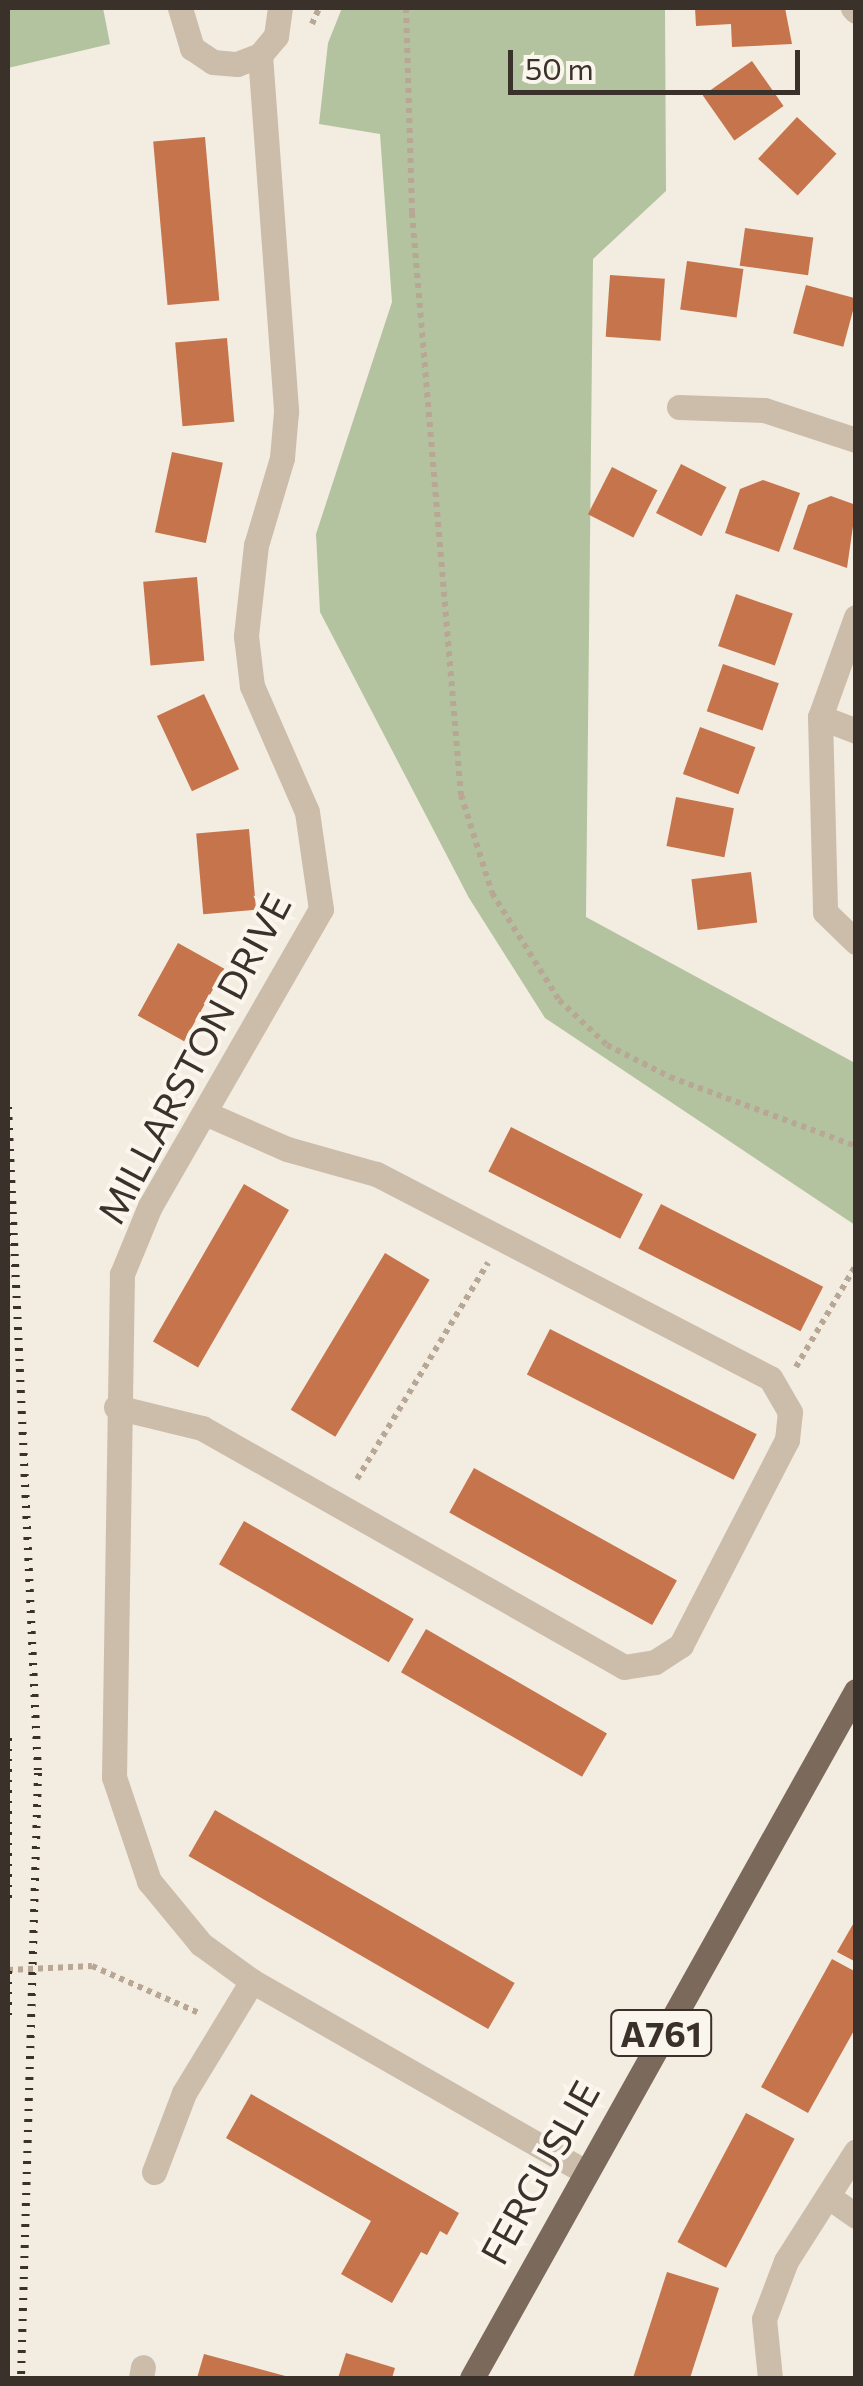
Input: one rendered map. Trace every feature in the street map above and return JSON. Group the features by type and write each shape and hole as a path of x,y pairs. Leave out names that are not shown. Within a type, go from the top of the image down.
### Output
{"main road":[{"name":"FERGUSLIE","path":"472,2378 584,2171 856,1691"}],"street":[{"path":"180,8 192,48 213,62 260,55 276,36 280,8"},
{"name":"MILLARSTON DRIVE","path":"260,55 286,412 282,458 256,544 246,636 252,686 307,812 321,909 150,1206 122,1274 116,1407 114,1777 149,1881 201,1944 252,1981 584,2171"},
{"path":"679,407 764,410 856,440"},
{"path":"856,617 820,717 825,912 856,942"},
{"path":"820,717 856,731"},
{"path":"116,1407 202,1428 609,1664 655,1662 681,1645 786,1440 790,1412 779,1387 376,1174 287,1149 205,1113"},
{"path":"154,2172 172,2117 252,1981"},
{"path":"770,2378 764,2319 786,2261 856,2151"},
{"path":"829,2197 856,2216"}],"path":[{"path":"406,8 412,213 462,795 492,893 559,1000 607,1045 670,1078 856,1146"},
{"path":"338,1510 503,1239"},
{"path":"779,1387 856,1266"},
{"path":"8,1970 92,1966 225,2024"}],"green space":[{"path":"8,8 103,8 110,44 8,68"},
{"path":"342,8 665,8 666,191 593,259 586,917 855,1063 855,1225 545,1018 469,898 320,612 316,534 392,302 380,134 319,124 328,43"}],"building":[{"path":"695,8 785,8 792,44 732,47 731,24 696,26"},
{"path":"752,61 784,106 734,140 703,95"},
{"path":"797,117 836,154 798,196 758,159"},
{"path":"205,137 219,300 167,305 153,142"},
{"path":"745,228 813,238 808,275 740,266"},
{"path":"687,261 743,269 737,317 680,310"},
{"path":"610,275 665,279 661,341 606,337"},
{"path":"806,285 856,298 843,347 793,333"},
{"path":"227,338 234,422 183,426 175,343"},
{"path":"172,452 223,463 206,543 155,532"},
{"path":"681,464 726,487 701,536 656,513"},
{"path":"612,467 657,490 633,537 588,514"},
{"path":"763,480 800,493 779,552 725,533 740,489"},
{"path":"831,496 856,505 847,568 793,549 808,505"},
{"path":"197,577 204,661 151,665 143,582"},
{"path":"736,594 793,614 775,666 718,646"},
{"path":"723,664 779,683 763,730 707,711"},
{"path":"204,694 239,769 192,791 157,716"},
{"path":"700,727 755,747 738,794 683,774"},
{"path":"676,797 734,808 724,857 666,846"},
{"path":"249,829 256,910 203,914 196,834"},
{"path":"751,872 757,923 698,930 691,879"},
{"path":"178,943 224,969 184,1041 138,1016"},
{"path":"511,1127 643,1194 620,1239 488,1172"},
{"path":"244,1184 289,1210 198,1368 153,1342"},
{"path":"661,1204 823,1287 800,1331 638,1249"},
{"path":"385,1253 430,1280 335,1437 291,1410"},
{"path":"550,1329 757,1434 734,1480 527,1374"},
{"path":"474,1468 677,1580 652,1625 449,1513"},
{"path":"244,1521 414,1619 389,1662 219,1564"},
{"path":"426,1629 607,1734 582,1777 401,1672"},
{"path":"215,1810 515,1983 488,2029 188,1856"},
{"path":"856,1919 856,1962 837,1952"},
{"path":"832,1959 856,1972 856,2027 808,2113 761,2087"},
{"path":"251,2094 459,2213 447,2235 440,2231 427,2255 421,2252 392,2303 341,2274 371,2221 226,2138"},
{"path":"746,2113 795,2139 726,2268 677,2242"},
{"path":"667,2272 719,2288 690,2378 633,2378"},
{"path":"346,2353 395,2368 392,2378 338,2378"},
{"path":"204,2354 289,2377 197,2378"}],"railway":[{"path":"8,1107 38,1773 21,2378"},
{"path":"8,1738 8,1901"},
{"path":"8,1971 8,2018"}]}
